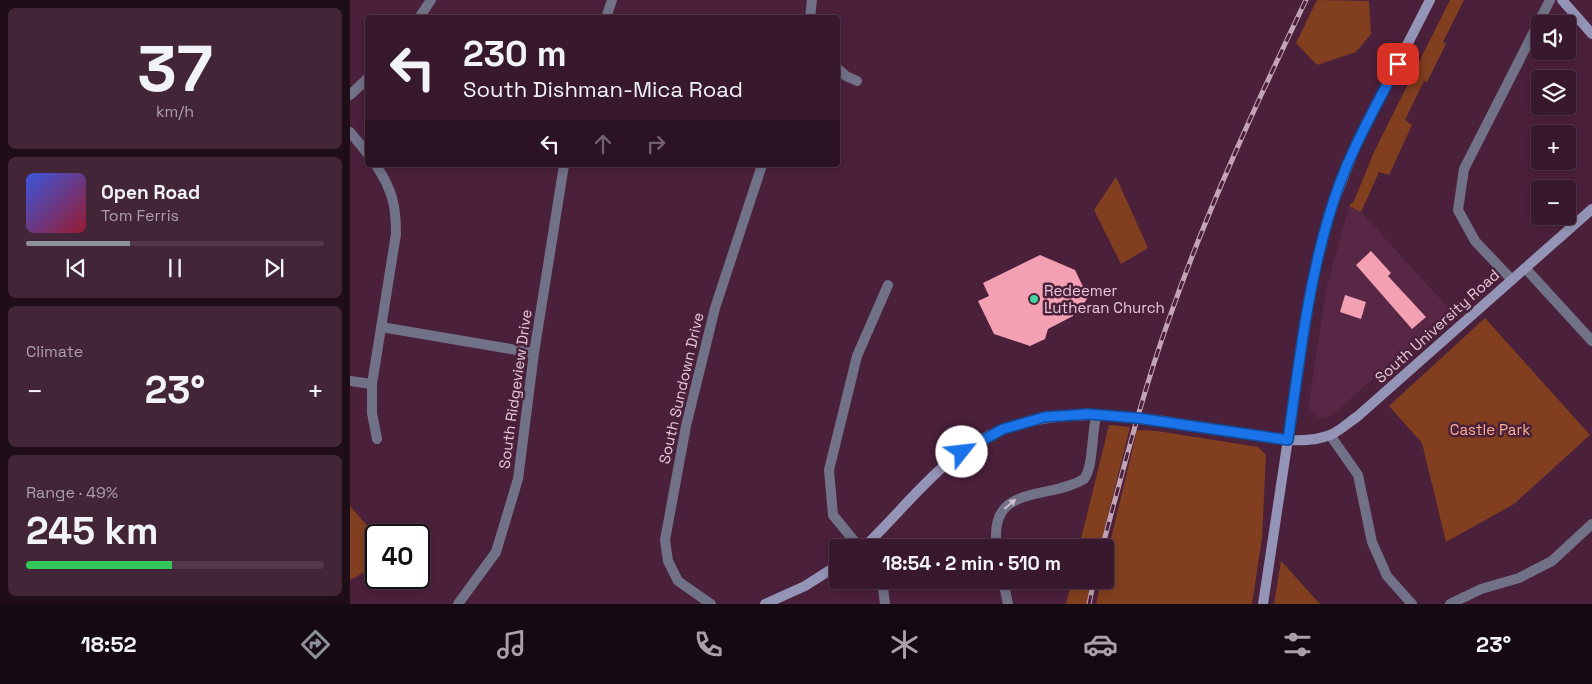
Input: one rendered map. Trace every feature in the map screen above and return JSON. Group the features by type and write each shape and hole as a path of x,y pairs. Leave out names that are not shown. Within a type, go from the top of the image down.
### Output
{"street":[{"path":"421,15 431,0"},
{"path":"607,15 612,0"},
{"path":"810,15 812,0"},
{"path":"1264,604 1311,288 1329,214 1357,143 1430,0"},
{"path":"1512,280 1475,241 1458,210 1464,168 1550,0"},
{"path":"1562,0 1592,34"},
{"path":"840,71 846,76 858,81"},
{"path":"350,95 365,81"},
{"path":"350,132 365,150"},
{"path":"377,167 390,187 396,212 396,234 372,384 372,413 377,439"},
{"name":"South Ridgeview Drive","path":"458,604 496,552 518,479 534,353 564,167"},
{"name":"South Sundown Drive","path":"711,604 678,581 668,561 665,540 686,426 715,308 761,167"},
{"name":"South University Road","path":"871,539 932,477 962,452 1003,429 1045,417 1097,414 1288,440 1330,435 1358,416 1592,209"},
{"path":"1525,268 1592,341"},
{"path":"854,539 833,515 829,470 857,356 888,285"},
{"path":"381,327 534,353"},
{"path":"350,381 372,384"},
{"path":"996,539 1001,512 1016,498 1084,480 1088,468 1092,428 1097,414"},
{"path":"1330,435 1358,475 1372,542 1387,576 1412,604"},
{"path":"1450,604 1481,589 1519,578 1552,561 1592,524"},
{"path":"765,604 805,586 829,571"},
{"path":"883,589 885,604"},
{"path":"1005,589 1008,604"}],"shaded area":[{"path":"1349,206 1361,212 1454,314 1369,382 1336,412 1319,418 1311,411 1309,404 1326,290"}],"green space":[{"path":"1317,0 1369,1 1371,34 1356,52 1317,65 1296,43"},
{"path":"1450,0 1464,0 1443,42 1446,44 1427,82 1424,81 1405,120 1412,125 1389,175 1379,172 1361,212 1349,206 1354,201 1374,152"},
{"path":"1116,177 1148,248 1121,264 1094,210"},
{"name":"Castle Park","path":"1485,318 1590,435 1514,504 1446,542 1422,443 1389,406"},
{"path":"1109,425 1130,427 1102,539 1081,539"},
{"path":"1137,430 1157,431 1258,447 1266,455 1262,538 1252,604 1096,604 1099,589 1114,589 1114,539 1111,539"},
{"path":"350,506 366,524 365,572 350,580"},
{"path":"1281,561 1320,604 1274,604"},
{"path":"1070,589 1091,589 1087,604 1066,604"}],"building":[{"path":"1371,251 1391,273 1388,276 1426,317 1412,329 1356,265"},
{"name":"Redeemer Lutheran Church","path":"1040,255 1075,270 1088,297 1085,302 1076,307 1073,316 1048,329 1045,339 1030,346 994,334 978,301 989,296 983,283"},
{"path":"1345,295 1366,302 1361,319 1340,312"}],"railway":[{"path":"1104,539 1150,376 1184,278 1233,158 1306,0"},
{"path":"1089,604 1092,589"}],"place":[{"name":"Redeemer Lutheran Church","path":"1034,299"}],"route":[{"path":"962,452 1003,429 1045,417 1088,414 1137,418 1288,440 1311,288 1329,214 1357,143 1398,64"}]}
